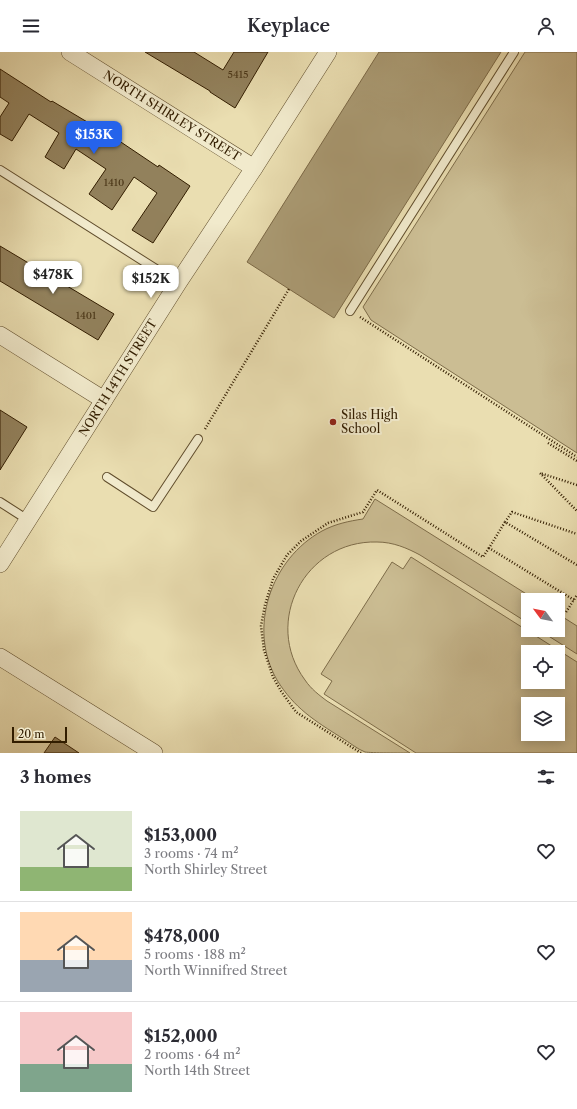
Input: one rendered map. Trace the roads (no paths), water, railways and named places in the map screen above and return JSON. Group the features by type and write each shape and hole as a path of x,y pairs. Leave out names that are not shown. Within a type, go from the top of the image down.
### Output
{"street":[{"name":"NORTH SHIRLEY STREET","path":"70,52 254,168"},
{"name":"NORTH 14TH STREET","path":"0,564 326,53"},
{"path":"0,335 104,400"},
{"path":"0,657 149,752"}],"lane":[{"path":"350,311 514,52"},
{"path":"0,170 178,283"},
{"path":"107,477 153,507 198,439"},
{"path":"0,502 28,520"}],"place":[{"name":"Silas High School","path":"333,422"}]}
